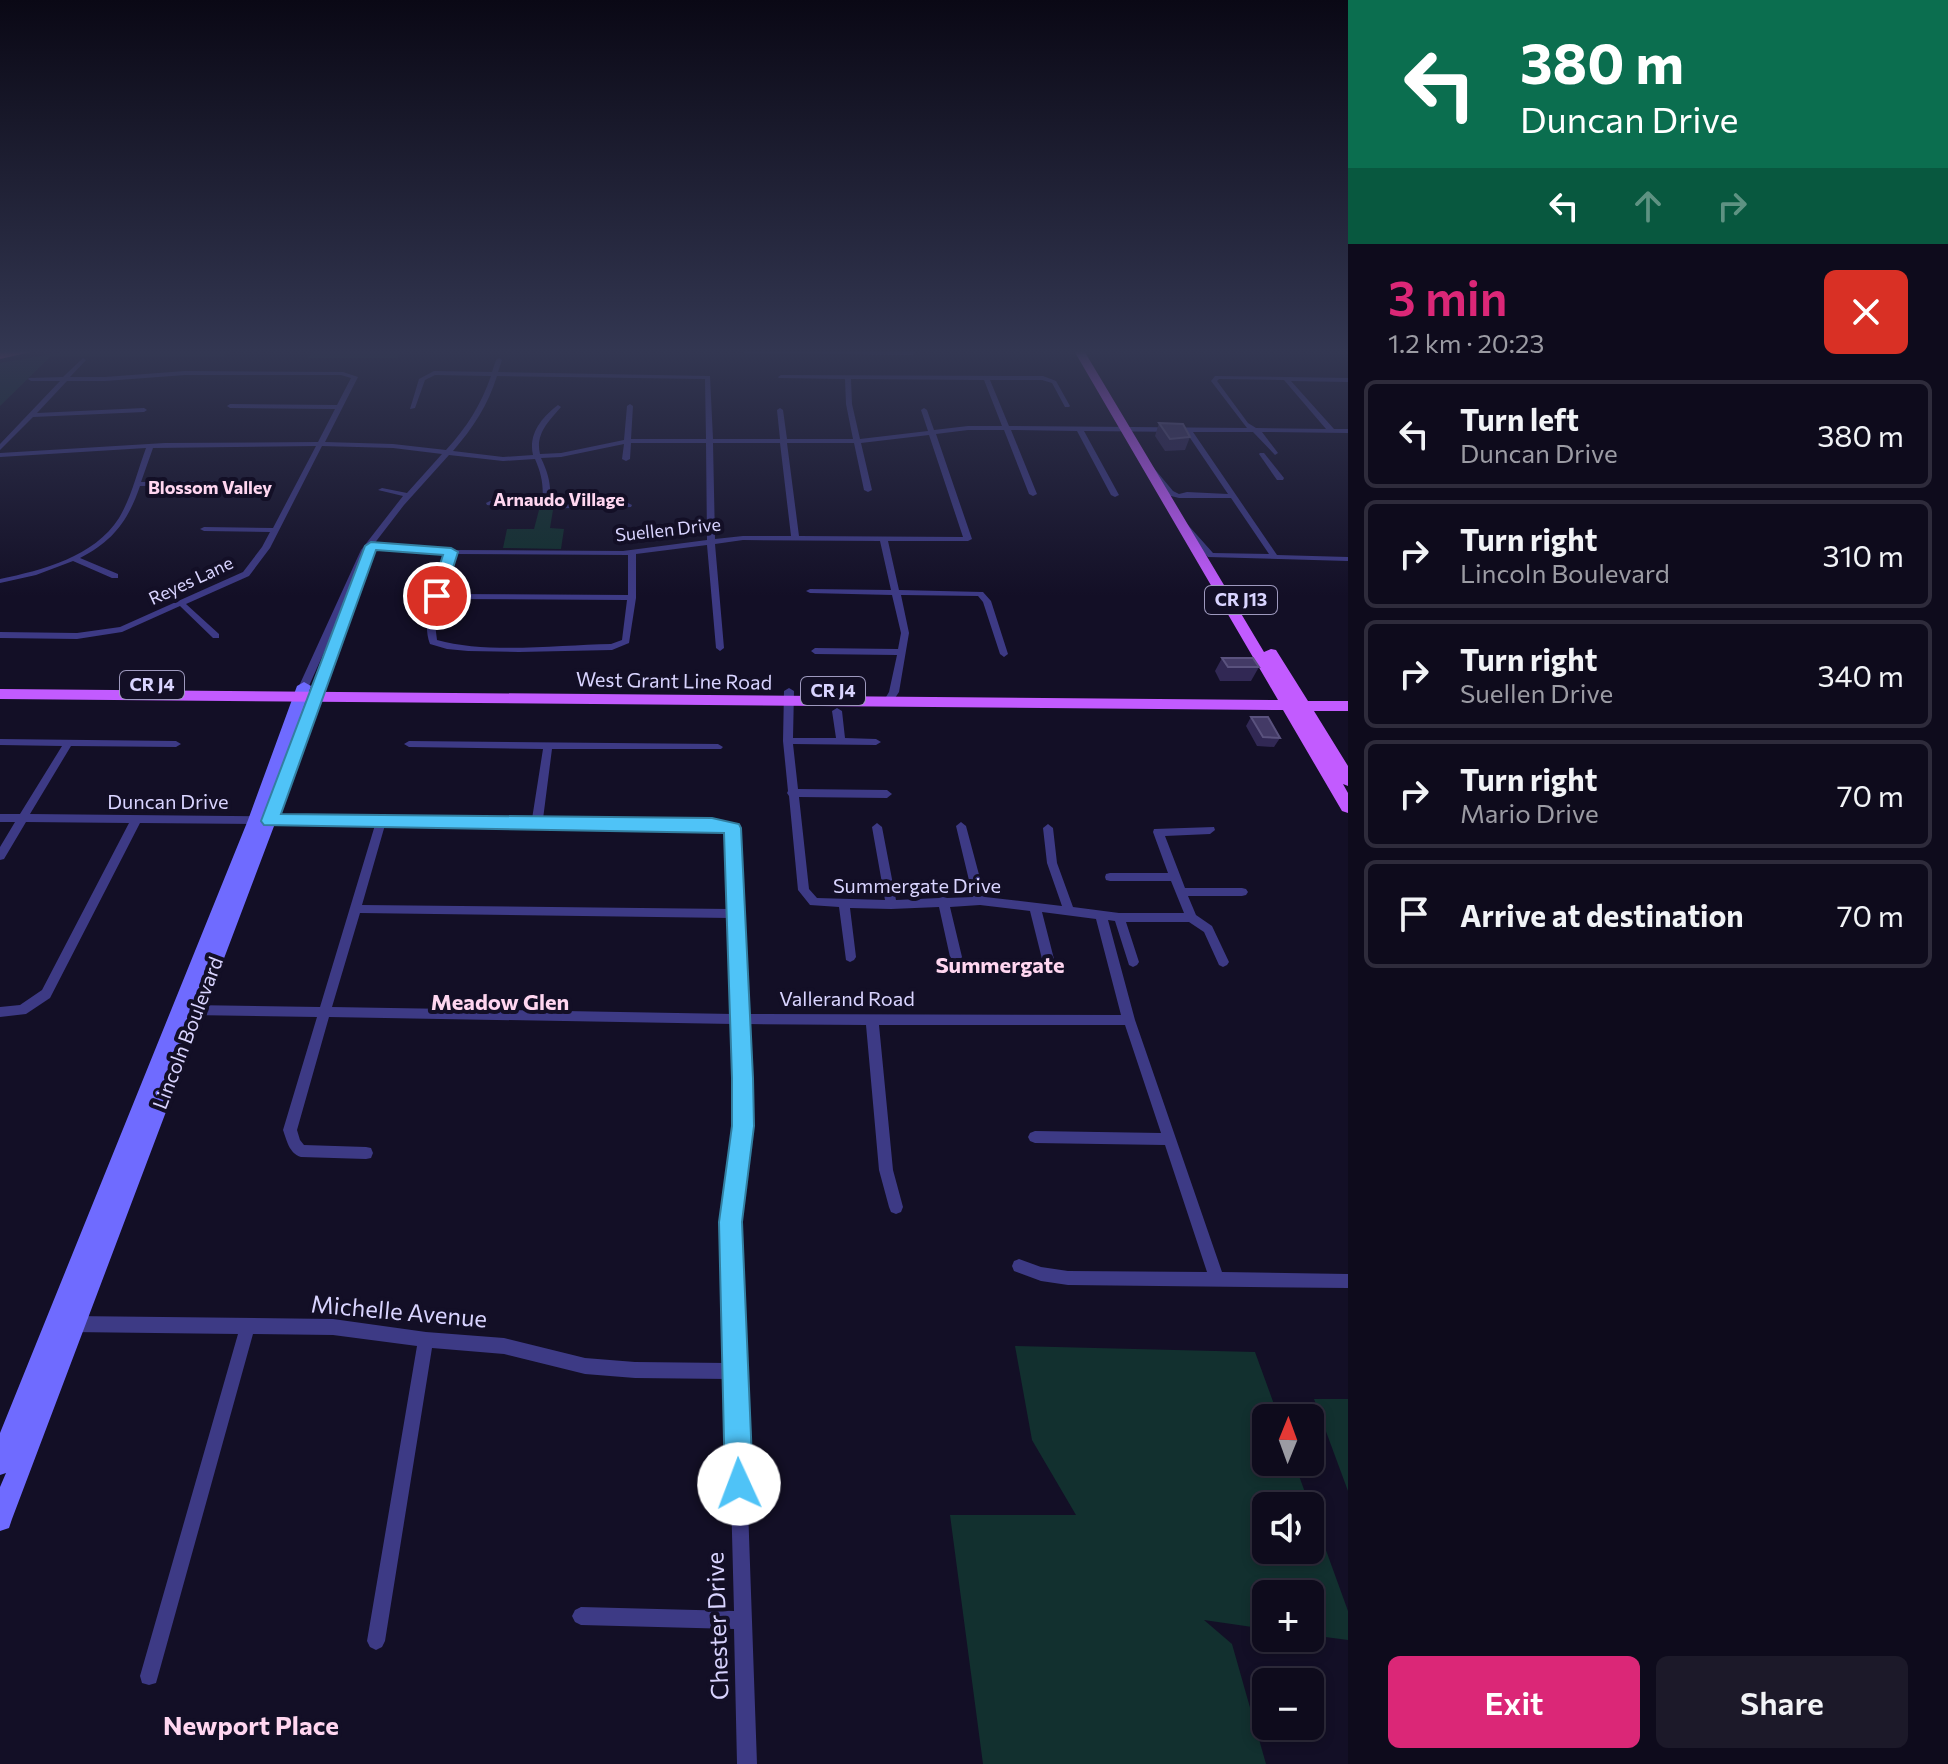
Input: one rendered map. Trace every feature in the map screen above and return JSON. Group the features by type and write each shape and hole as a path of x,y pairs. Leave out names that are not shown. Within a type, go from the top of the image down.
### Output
{"main road":[{"name":"CR J13","path":"1132,431 1146,462 1291,700 1348,780"},
{"name":"CR J13","path":"1133,431 1179,496 1215,555 1348,807"},
{"name":"West Grant Line Road","path":"0,683 310,691 789,697 1034,693 1291,700 1348,706"},
{"name":"West Grant Line Road","path":"0,694 310,691"},
{"path":"1007,703 1034,693"},
{"name":"West Grant Line Road","path":"891,697 1007,703 1291,700 1348,695"}],"street":[{"path":"0,448 16,431"},
{"name":"Reyes Lane","path":"0,635 98,634 137,623 246,574 255,565 275,530 325,431"},
{"name":"Lincoln Boulevard","path":"0,1463 188,1010 263,820 356,568 408,495 466,431"},
{"path":"536,431 537,457 547,482 545,506"},
{"path":"626,459 629,431"},
{"path":"709,431 711,541 720,648"},
{"path":"782,431 795,538"},
{"path":"856,431 868,490"},
{"path":"0,455 58,454 150,446 318,444 393,446 503,459 537,457 629,441 857,441 921,431"},
{"name":"Suellen Drive","path":"371,546 451,552 632,553 711,541 968,539 930,431"},
{"path":"1006,431 1033,494"},
{"path":"1081,431 1115,495"},
{"path":"1190,431 1274,556"},
{"path":"1255,431 1275,453"},
{"path":"0,581 35,573 72,558 114,529 124,516 150,446"},
{"path":"1262,454 1280,478"},
{"path":"1146,462 1156,470 1169,492 1179,496 1234,496"},
{"path":"136,484 216,483"},
{"path":"382,490 408,495"},
{"path":"490,503 628,505"},
{"path":"1185,527 1208,553 1215,555 1348,559"},
{"path":"204,529 275,530"},
{"path":"884,540 905,633 891,697"},
{"name":"Lincoln Boulevard","path":"310,691 371,546"},
{"path":"451,552 430,631 433,642 449,647 619,646 626,641 632,598 632,553"},
{"path":"72,558 115,576"},
{"path":"810,591 980,594 987,601 1004,654"},
{"path":"437,596 632,598"},
{"path":"182,604 216,636"},
{"path":"815,651 902,652"},
{"name":"Summergate Drive","path":"789,697 792,793 804,890 814,902 891,905 980,901 1119,917 1191,918"},
{"path":"837,711 841,741"},
{"path":"788,741 876,742"},
{"path":"0,742 176,744"},
{"path":"0,856 69,742"},
{"path":"409,744 718,747"},
{"path":"537,823 548,745"},
{"path":"1328,774 1341,783 1348,795"},
{"path":"792,793 887,794"},
{"name":"Duncan Drive","path":"0,818 720,825"},
{"path":"0,1012 22,1010 46,994 136,820"},
{"path":"366,1153 301,1151 294,1143 290,1130 381,822"},
{"name":"Chester Drive","path":"720,825 733,828 735,834 741,1019 743,1126 731,1222 740,1620 747,1764"},
{"path":"961,826 980,901"},
{"path":"877,827 891,905"},
{"path":"1048,828 1052,863 1069,911"},
{"path":"1210,830 1158,832 1191,918 1208,929 1223,962"},
{"path":"1110,877 1174,877"},
{"path":"1180,892 1242,892"},
{"path":"943,901 956,957"},
{"path":"844,905 850,957"},
{"path":"356,909 737,914"},
{"path":"1035,909 1048,959"},
{"path":"1101,915 1129,1020 1217,1279"},
{"path":"1119,917 1133,962"},
{"name":"Lincoln Boulevard","path":"0,1519 77,1324 188,1010"},
{"name":"Vallerand Road","path":"188,1010 741,1019 1129,1020"},
{"path":"872,1019 886,1170 896,1207"},
{"path":"1035,1137 1170,1139"},
{"path":"1019,1266 1041,1274 1068,1278 1348,1281"},
{"name":"Michelle Avenue","path":"56,1324 333,1327 426,1340 504,1346 585,1366 735,1371"},
{"path":"149,1676 247,1327"},
{"path":"376,1641 426,1340"},
{"path":"581,1616 740,1620"}],"green space":[{"path":"539,510 553,510 550,528 564,529 561,549 503,548 507,529 534,529"},
{"path":"1015,1346 1255,1352 1274,1404 1252,1404 1252,1476 1299,1476 1305,1492 1252,1492 1252,1564 1324,1564 1324,1545 1348,1611 1348,1640 1324,1637 1324,1580 1252,1580 1252,1627 1204,1620 1232,1644 1252,1715 1252,1740 1259,1740 1266,1764 983,1764 950,1515 1076,1515 1032,1440"},
{"path":"1314,1399 1348,1399 1348,1491 1324,1426 1324,1404 1316,1404"}],"building":[{"path":"1165,431 1187,431 1190,437 1170,439"},
{"path":"1222,658 1253,658 1259,667 1228,667"},
{"path":"1251,717 1268,717 1280,738 1263,737"}],"district":[{"name":"Blossom Valley","path":"210,488"},
{"name":"Arnaudo Village","path":"559,500"},
{"name":"Summergate","path":"1000,965"},
{"name":"Meadow Glen","path":"500,1002"},
{"name":"Newport Place","path":"251,1726"}],"route":[{"path":"437,596 442,571 451,552 371,546 372,551 270,821 712,824 733,828 743,1078 743,1126 731,1222 739,1484"}]}
